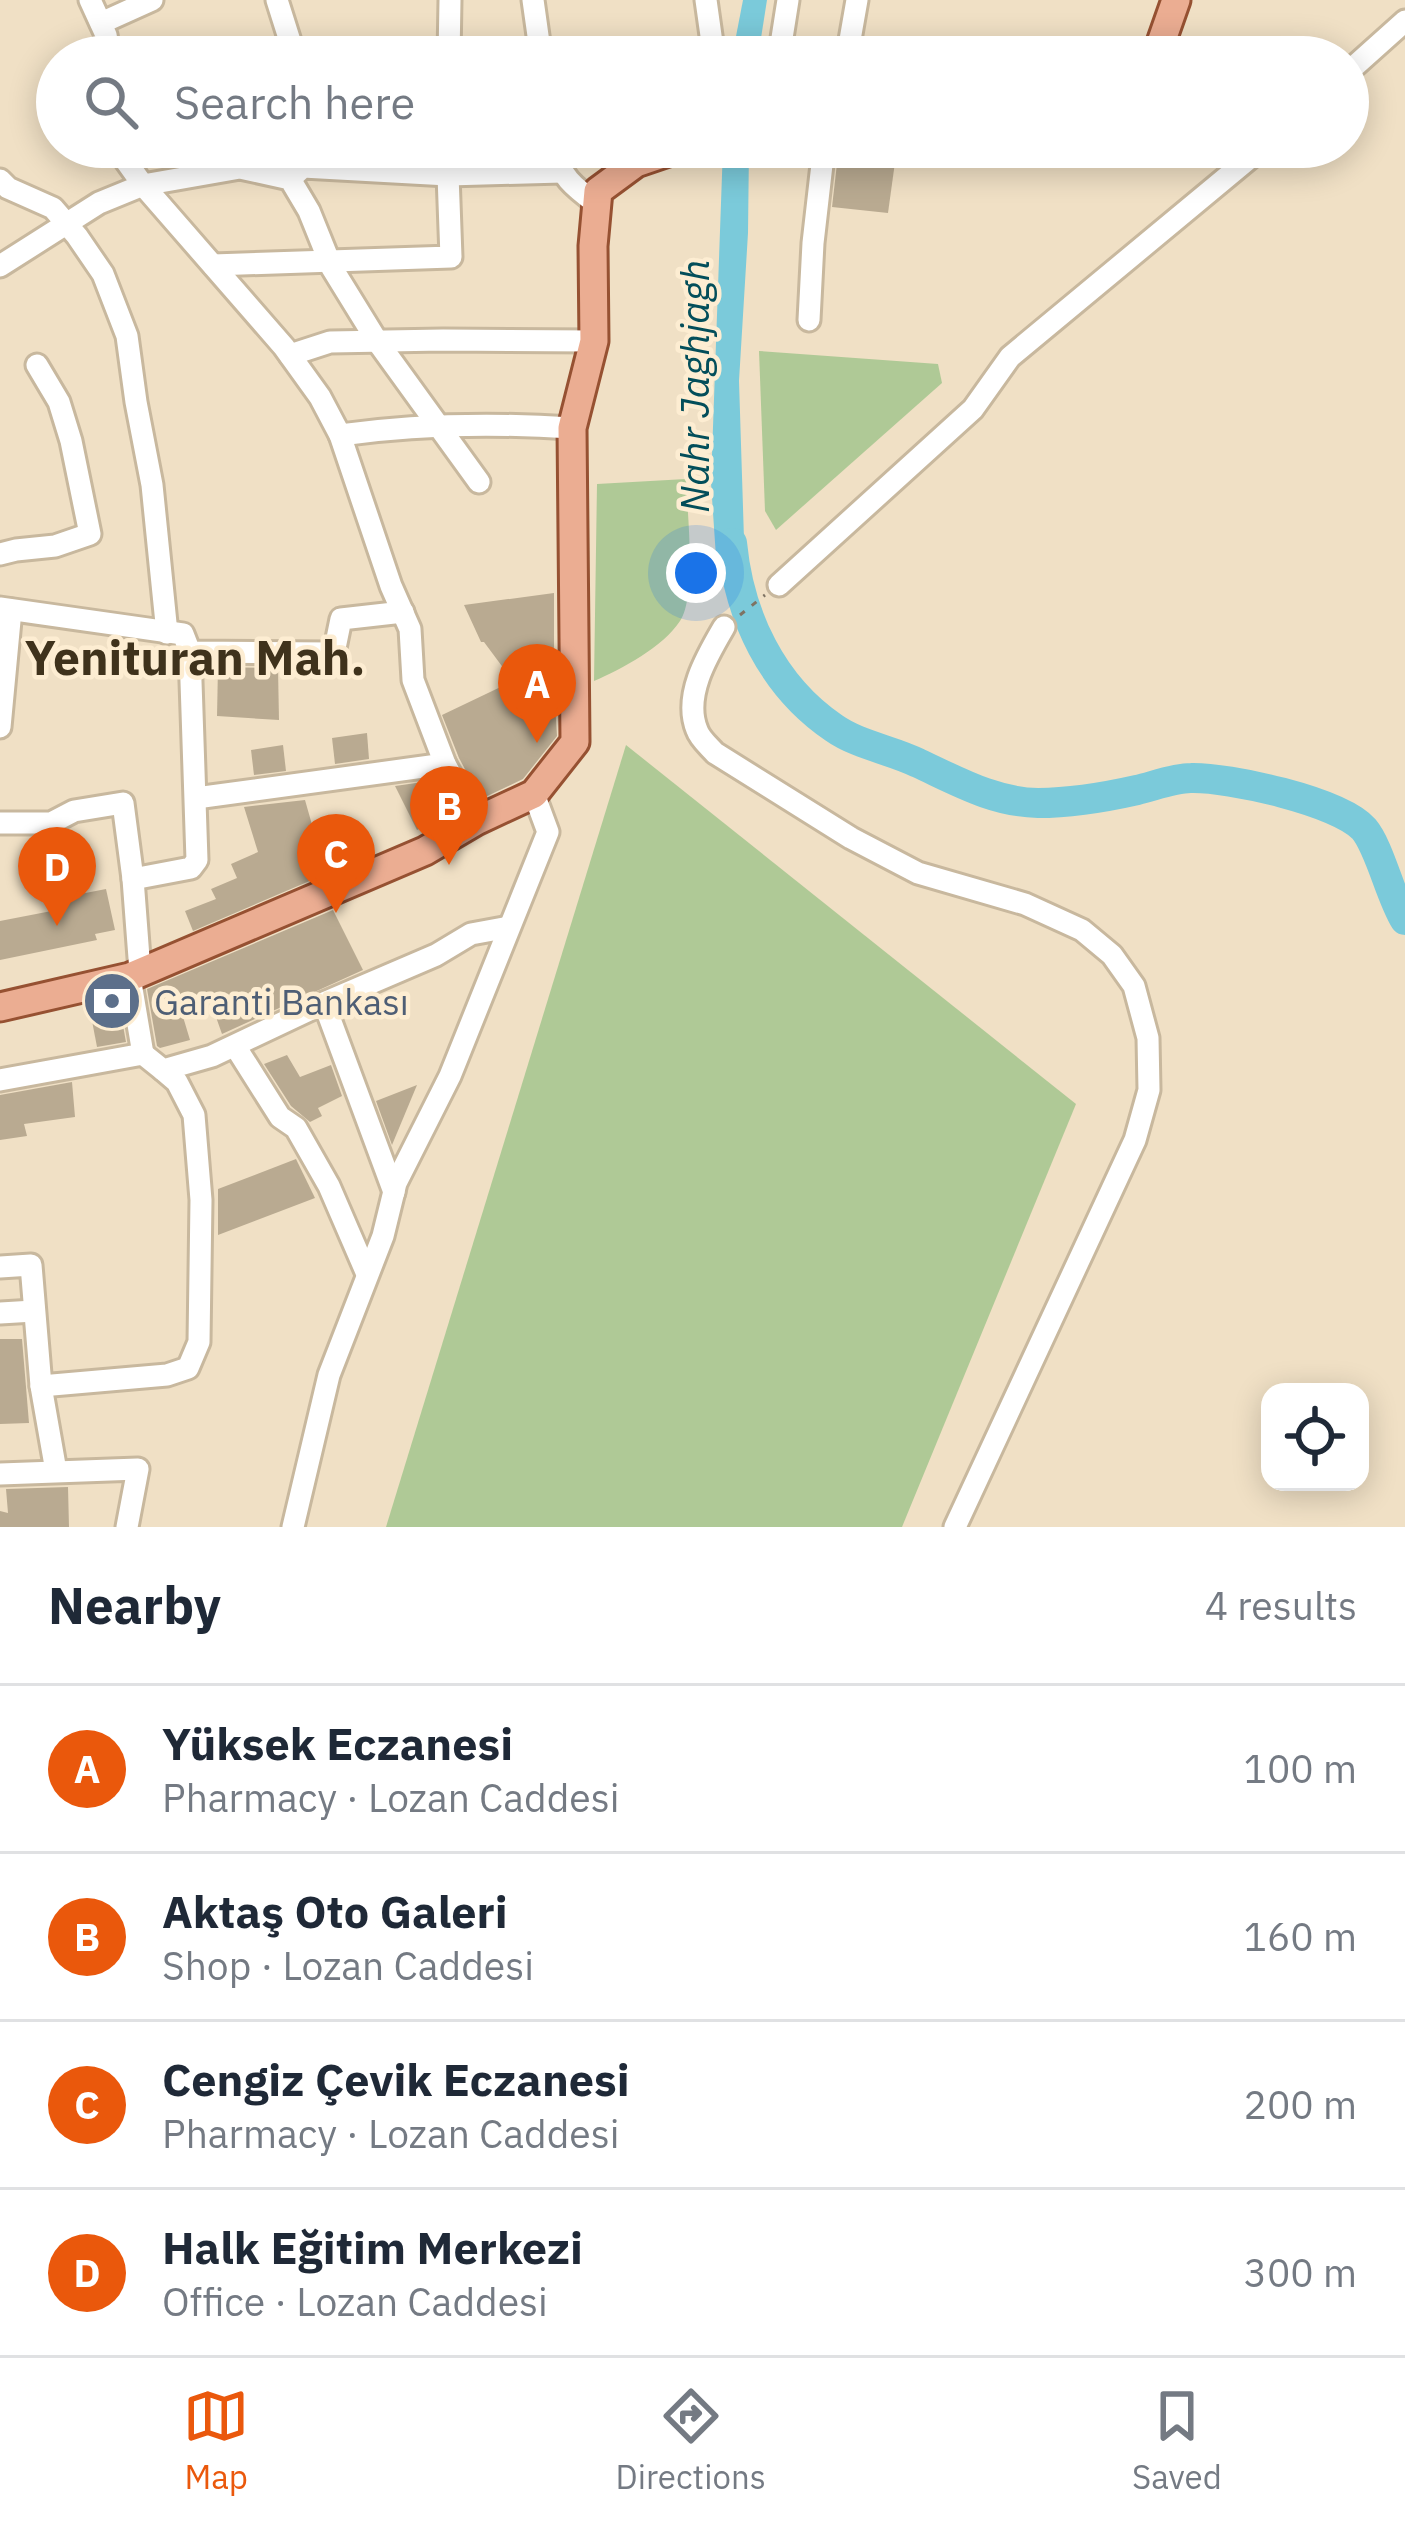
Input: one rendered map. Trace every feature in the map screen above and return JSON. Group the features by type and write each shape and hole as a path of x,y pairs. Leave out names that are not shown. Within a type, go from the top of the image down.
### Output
{"main road":[{"path":"1163,36 1176,0"},
{"path":"0,1007 135,974 425,851 534,794 575,742 572,428 594,341 598,191 625,168"}],"street":[{"path":"90,0 104,36"},
{"path":"101,23 152,0"},
{"path":"278,0 289,36"},
{"path":"449,36 450,0"},
{"path":"533,0 539,36"},
{"path":"706,0 711,36"},
{"path":"710,30 719,0"},
{"path":"782,36 788,0"},
{"path":"851,36 857,0"},
{"path":"1369,54 1405,22"},
{"path":"131,168 290,355 320,397 340,435 410,629 413,680 445,764 476,821"},
{"path":"0,266 99,203 143,185 240,168"},
{"path":"299,168 328,260 377,341 478,482"},
{"path":"353,168 448,175 562,172"},
{"path":"213,265 451,257 448,168"},
{"path":"560,168 570,184 597,204"},
{"path":"809,320 822,168"},
{"path":"779,585 973,409 1010,357 1238,168"},
{"path":"0,180 53,208 66,223 103,274 128,336 152,485 167,633"},
{"path":"290,355 330,342 594,341"},
{"path":"2,547 55,546 91,534 59,402 37,365"},
{"path":"340,435 402,426 572,428"},
{"path":"0,727 6,609 183,634 190,652 197,860 190,868 133,879"},
{"path":"190,652 334,652 341,619 403,612"},
{"path":"724,627 690,703 698,734 716,753 851,838 918,872 1025,904 1082,930 1112,955 1134,986 1148,1038 1150,1090 1135,1140 955,1527"},
{"path":"196,798 445,764"},
{"path":"293,1527 329,1375 382,1237 396,1183 450,1076 548,832 534,794"},
{"path":"0,823 51,823 74,812 123,803 133,879 142,1054"},
{"path":"163,1070 235,1046 436,955 471,934 509,927"},
{"path":"324,1003 394,1192"},
{"path":"235,1046 280,1117 296,1128 329,1186 367,1274"},
{"path":"0,1080 142,1054 177,1082 194,1115 200,1201 200,1342 188,1368 167,1375 41,1386"},
{"path":"0,1267 31,1265 41,1386 56,1471"},
{"path":"0,1313 34,1311"},
{"path":"0,1474 138,1468 128,1527"}],"path":[{"path":"724,627 779,585"}],"green space":[{"path":"759,351 938,364 942,383 776,530 765,511"},
{"path":"686,479 690,574 680,621 653,648 594,681 597,484"},
{"path":"626,745 1076,1104 902,1527 386,1527"}],"water":[{"path":"743,0 767,0 761,36 736,36"},
{"path":"722,168 749,168 739,381 744,539 740,579 716,557 711,483"}],"building":[{"path":"836,168 894,168 888,213 832,207"},
{"path":"554,593 557,736 523,779 481,799 442,715 513,681 481,642 464,605"},
{"path":"218,667 278,668 279,720 217,716"},
{"path":"367,733 369,759 335,764 332,738"},
{"path":"283,745 286,771 254,775 251,750"},
{"path":"437,780 454,812 417,830 395,786"},
{"path":"305,800 326,874 193,931 185,911 216,899 211,889 237,878 231,864 258,852 244,807"},
{"path":"106,889 115,930 95,934 97,940 0,960 0,921 67,908 65,897"},
{"path":"333,910 363,970 222,1034 210,1000 181,1010 190,1040 157,1046 147,989"},
{"path":"118,998 126,1042 97,1047 89,1005"},
{"path":"287,1055 300,1077 331,1065 342,1096 318,1108 322,1116 310,1122 291,1106 264,1064"},
{"path":"72,1082 75,1117 24,1124 27,1136 0,1140 0,1095"},
{"path":"417,1085 392,1145 376,1101"},
{"path":"296,1159 315,1198 218,1235 218,1189"},
{"path":"0,1339 22,1339 29,1423 0,1424"},
{"path":"68,1487 69,1527 0,1527 0,1511 8,1513 6,1489"}],"waterway":[{"name":"Nahr Jaghjagh","path":"732,543 742,597 762,647 793,692 843,734 976,789 1022,802 1088,799 1191,778 1255,786 1308,800 1364,829 1405,920"}],"place":[{"name":"Yüksek Eczanesi","path":"537,743"},
{"name":"Aktaş Oto Galeri","path":"449,865"},
{"name":"Cengiz Çevik Eczanesi","path":"336,913"},
{"name":"Halk Eğitim Merkezi","path":"57,926"},
{"name":"Garanti Bankası","path":"112,1001"}],"district":[{"name":"Yenituran Mah.","path":"195,657"}]}
